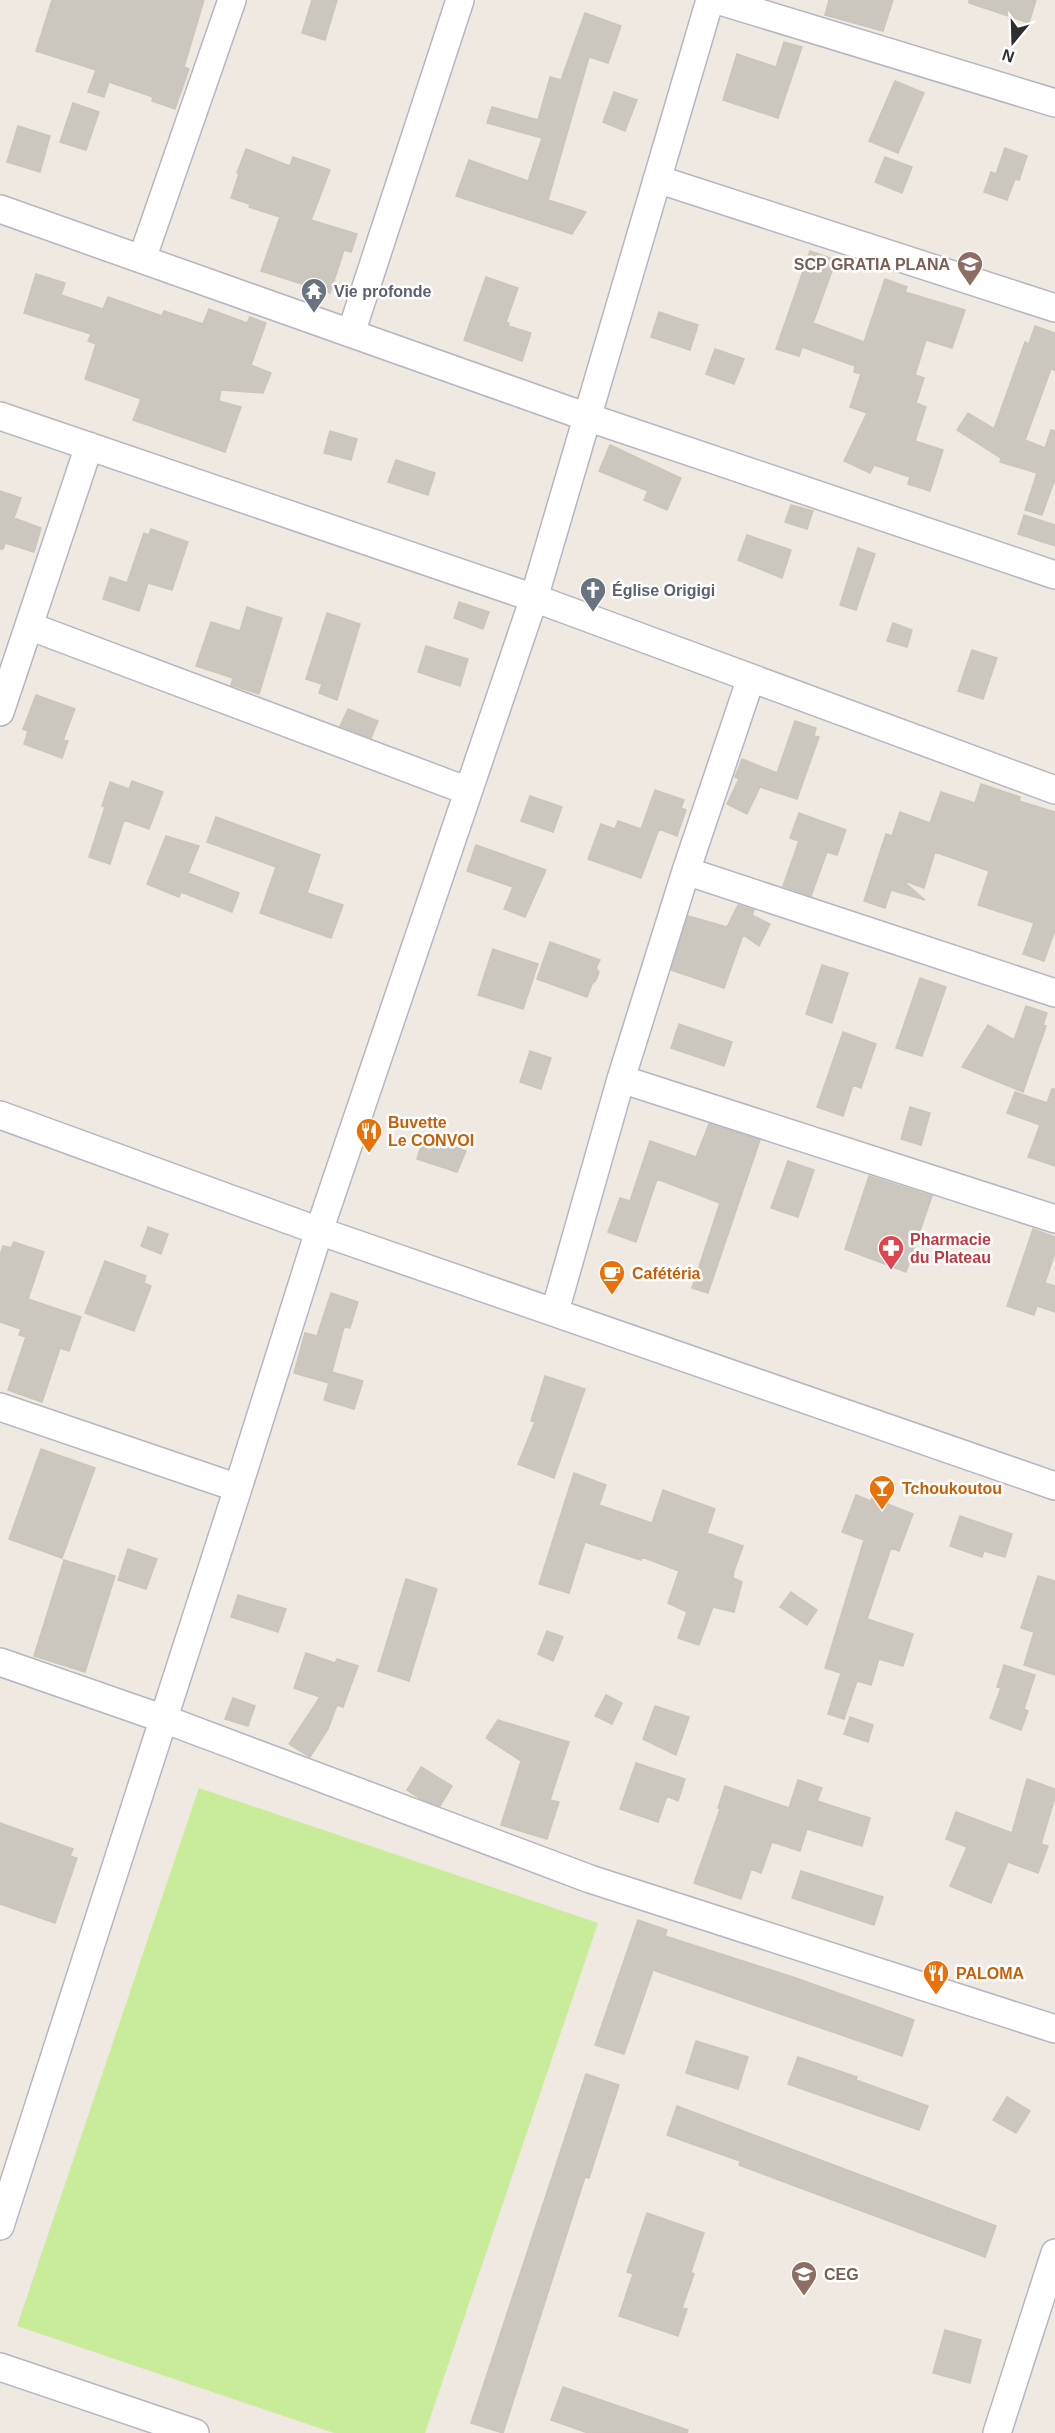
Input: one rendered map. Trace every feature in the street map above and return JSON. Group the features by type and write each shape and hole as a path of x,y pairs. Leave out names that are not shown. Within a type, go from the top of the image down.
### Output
{"street":[{"path":"142,259 232,0"},
{"path":"351,333 460,0"},
{"path":"0,2226 319,1231 534,598 710,0"},
{"path":"717,0 1055,103"},
{"path":"657,179 1055,308"},
{"path":"0,209 587,417 1055,575"},
{"path":"0,416 534,598 1055,790"},
{"path":"0,712 89,446"},
{"path":"29,627 468,791"},
{"path":"555,1311 621,1079 686,871 751,678"},
{"path":"686,871 1055,993"},
{"path":"621,1079 1055,1219"},
{"path":"0,1115 319,1231 1055,1486"},
{"path":"0,1407 238,1488"},
{"path":"0,1662 164,1719 590,1879 1055,2030"},
{"path":"997,2433 1050,2286 1055,2253"},
{"path":"0,2367 195,2433"}],"green space":[{"path":"199,1788 598,1923 425,2433 334,2433 17,2326"}],"building":[{"path":"52,0 204,0 184,67 189,69 175,109 152,101 153,97 109,82 104,97 88,92 96,70 36,51"},
{"path":"312,0 337,0 325,40 302,33"},
{"path":"829,0 893,0 883,31 825,15"},
{"path":"969,0 1036,0 1029,23 969,3"},
{"path":"585,13 621,26 608,63 589,57 548,200 586,212 572,234 456,196 469,160 528,181 542,138 487,123 492,107 538,120 550,77 561,80"},
{"path":"784,42 802,47 778,118 723,100 737,54 776,67"},
{"path":"895,81 924,93 898,153 869,141"},
{"path":"614,92 637,100 625,131 603,122"},
{"path":"73,103 99,112 86,150 60,142"},
{"path":"18,126 50,136 40,172 7,162"},
{"path":"1005,148 1027,156 1019,180 1015,179 1007,200 984,192 991,172 996,174"},
{"path":"246,149 290,166 293,157 330,170 311,220 357,234 351,252 344,250 330,293 261,271 280,217 249,207 250,204 231,198"},
{"path":"885,157 912,167 902,193 875,182"},
{"path":"810,251 836,260 813,323 864,342 885,279 907,287 905,292 965,310 952,348 926,340 915,375 924,378 916,403 926,407 915,441 943,450 930,491 908,484 910,477 874,465 870,473 844,461 867,413 850,407 861,374 854,372 855,366 802,347 799,356 776,349"},
{"path":"36,274 65,283 61,295 103,309 108,297 162,316 164,311 203,324 209,309 247,323 250,317 266,323 251,365 271,373 263,393 221,390 219,401 241,407 225,452 133,420 141,399 85,379 96,344 88,341 91,334 24,313"},
{"path":"486,277 518,288 506,322 509,323 508,326 531,333 522,361 464,340"},
{"path":"659,312 698,325 690,350 651,337"},
{"path":"1035,326 1055,333 1055,370 1051,369 1025,440 1045,448 1051,430 1055,431 1055,479 1042,515 1025,510 1037,473 1000,462 1001,458 957,430 968,413 994,429 1025,342 1029,344"},
{"path":"715,349 744,359 734,384 706,374"},
{"path":"330,431 357,439 351,460 324,453"},
{"path":"610,445 681,478 667,510 644,500 648,491 599,471"},
{"path":"396,460 435,473 428,495 388,482"},
{"path":"0,491 21,498 14,518 41,528 34,552 5,543 3,549 0,549"},
{"path":"791,505 813,511 807,529 785,522"},
{"path":"1024,515 1055,525 1055,546 1018,534"},
{"path":"151,529 188,542 172,590 148,583 139,611 103,599 110,577 127,583 144,533 149,535"},
{"path":"747,535 791,550 782,578 738,560"},
{"path":"858,548 875,554 856,610 840,605"},
{"path":"459,602 489,612 483,629 454,618"},
{"path":"247,607 282,618 259,694 231,685 233,678 196,666 211,622 240,631"},
{"path":"327,613 360,624 337,700 319,693 322,684 306,679"},
{"path":"893,623 912,630 907,647 887,641"},
{"path":"426,646 468,659 460,686 418,672"},
{"path":"972,650 997,658 983,699 958,691"},
{"path":"36,695 75,709 63,740 68,741 62,758 24,744 28,731 23,729"},
{"path":"348,709 378,721 371,738 340,726"},
{"path":"795,721 816,728 814,736 819,737 797,799 760,787 747,814 727,804 739,779 735,777 742,759 777,773"},
{"path":"132,781 163,792 149,829 124,820 110,864 89,857 105,807 102,806 110,782 129,789"},
{"path":"981,784 1020,797 1019,801 1055,812 1055,930 1044,961 1023,954 1034,923 978,905 989,871 935,852 924,888 902,880 925,900 891,890 885,908 864,901 886,834 892,836 900,812 930,823 941,792 975,803"},
{"path":"655,790 684,800 681,808 686,810 677,836 659,829 641,878 588,859 601,824 615,829 618,821 641,829"},
{"path":"530,796 562,807 553,832 521,821"},
{"path":"799,813 846,830 837,855 827,852 811,896 783,886 799,841 790,838"},
{"path":"216,817 320,855 307,893 343,905 331,938 260,913 276,867 207,842"},
{"path":"166,836 199,846 188,873 239,893 232,912 181,892 179,897 147,884"},
{"path":"476,845 546,870 525,917 504,909 513,887 467,871"},
{"path":"738,905 754,910 752,915 770,924 759,946 743,935 724,988 671,970 688,916 727,927"},
{"path":"550,942 600,960 596,968 599,972 587,997 537,979"},
{"path":"493,949 538,964 523,1009 478,995"},
{"path":"822,965 848,973 832,1023 806,1014"},
{"path":"920,978 946,987 922,1056 896,1048"},
{"path":"1026,1006 1047,1013 1043,1025 1046,1026 1023,1092 962,1067 988,1025 1014,1040"},
{"path":"679,1024 732,1042 724,1066 671,1048"},
{"path":"843,1032 876,1044 861,1088 853,1085 843,1116 817,1107"},
{"path":"530,1051 551,1058 541,1089 520,1082"},
{"path":"1052,1089 1055,1089 1055,1166 1028,1157 1040,1125 1007,1113 1015,1092 1047,1103"},
{"path":"910,1107 930,1113 921,1145 901,1139"},
{"path":"709,1124 760,1140 708,1293 692,1288 720,1203 657,1179 636,1242 608,1232 620,1198 630,1201 650,1141 696,1157"},
{"path":"424,1136 466,1151 457,1172 417,1159"},
{"path":"788,1161 814,1170 798,1217 771,1208"},
{"path":"869,1176 932,1196 906,1272 845,1249"},
{"path":"148,1227 168,1234 161,1254 141,1246"},
{"path":"1033,1229 1055,1237 1055,1253 1045,1283 1055,1286 1055,1312 1037,1306 1034,1315 1007,1306"},
{"path":"14,1242 44,1252 28,1299 81,1317 69,1351 60,1348 42,1402 8,1390 26,1337 19,1335 21,1329 0,1322 0,1255 3,1246 11,1248"},
{"path":"105,1261 146,1276 144,1283 151,1286 134,1331 85,1313"},
{"path":"331,1293 358,1302 350,1328 344,1327 329,1383 294,1373 305,1333 317,1336"},
{"path":"332,1372 363,1381 354,1409 324,1400"},
{"path":"545,1376 585,1389 554,1478 518,1464 535,1422 531,1421"},
{"path":"41,1449 95,1468 62,1558 9,1539"},
{"path":"574,1473 606,1485 599,1505 652,1523 663,1490 715,1509 707,1533 743,1546 733,1578 742,1582 734,1612 713,1607 699,1645 678,1638 687,1612 668,1603 679,1571 642,1557 641,1560 585,1542 569,1593 539,1584"},
{"path":"856,1495 871,1501 872,1498 913,1514 899,1551 891,1548 867,1619 913,1634 903,1666 879,1659 871,1685 857,1681 844,1719 828,1714 841,1673 825,1668 864,1540 842,1532"},
{"path":"960,1516 1012,1534 1005,1557 984,1551 982,1557 950,1546"},
{"path":"128,1549 157,1559 146,1589 118,1580"},
{"path":"64,1560 115,1576 85,1672 34,1656"},
{"path":"1038,1576 1055,1581 1055,1675 1024,1665 1034,1632 1021,1628"},
{"path":"406,1579 437,1589 409,1681 378,1671"},
{"path":"791,1592 817,1610 807,1625 780,1607"},
{"path":"238,1595 286,1609 278,1632 231,1617"},
{"path":"547,1631 563,1637 553,1661 538,1654"},
{"path":"306,1653 335,1663 337,1659 358,1666 343,1707 337,1705 328,1729 310,1757 289,1744 320,1697 294,1688"},
{"path":"1004,1665 1035,1675 1024,1709 1028,1711 1021,1730 990,1718 1001,1688 997,1687"},
{"path":"606,1695 622,1703 612,1724 595,1716"},
{"path":"233,1698 255,1706 248,1726 225,1719"},
{"path":"655,1706 689,1717 676,1755 643,1739"},
{"path":"850,1717 873,1725 868,1742 844,1734"},
{"path":"498,1720 569,1742 550,1800 559,1802 547,1839 501,1825 521,1761 486,1738"},
{"path":"636,1763 685,1779 678,1801 667,1796 658,1822 620,1809"},
{"path":"421,1767 452,1786 440,1806 421,1799 407,1790"},
{"path":"1027,1779 1055,1789 1055,1797 1041,1844 1048,1846 1038,1873 1008,1862 991,1903 950,1886 967,1847 946,1839 956,1812 1012,1833"},
{"path":"798,1780 822,1788 817,1801 870,1818 862,1846 807,1829 800,1851 772,1842 761,1873 751,1869 741,1899 694,1883 720,1809 718,1808 725,1786 789,1808"},
{"path":"0,1823 73,1849 70,1856 77,1858 55,1923 0,1904"},
{"path":"801,1871 883,1897 874,1925 792,1898"},
{"path":"638,1920 667,1930 665,1936 793,1977 914,2020 902,2056 653,1970 624,2054 595,2045"},
{"path":"696,2041 748,2057 738,2089 686,2073"},
{"path":"798,2057 857,2077 856,2080 928,2106 919,2130 788,2084"},
{"path":"586,2074 619,2085 589,2178 585,2177 503,2433 471,2423"},
{"path":"1007,2097 1030,2111 1016,2133 993,2120"},
{"path":"677,2106 996,2226 985,2257 739,2165 740,2161 667,2135"},
{"path":"647,2213 704,2233 691,2272 694,2274 682,2308 687,2309 678,2336 619,2316 633,2274 627,2272"},
{"path":"945,2330 981,2340 970,2383 933,2373"},
{"path":"563,2387 688,2430 687,2433 588,2433 551,2420"}],"place":[{"name":"SCP GRATIA PLANA","path":"970,287"},
{"name":"Vie profonde","path":"314,314"},
{"name":"Église Origigi","path":"593,613"},
{"name":"Buvette Le CONVOI","path":"369,1154"},
{"name":"Pharmacie du Plateau","path":"891,1271"},
{"name":"Cafétéria","path":"612,1296"},
{"name":"Tchoukoutou","path":"882,1511"},
{"name":"PALOMA","path":"936,1996"},
{"name":"CEG","path":"804,2297"}]}
